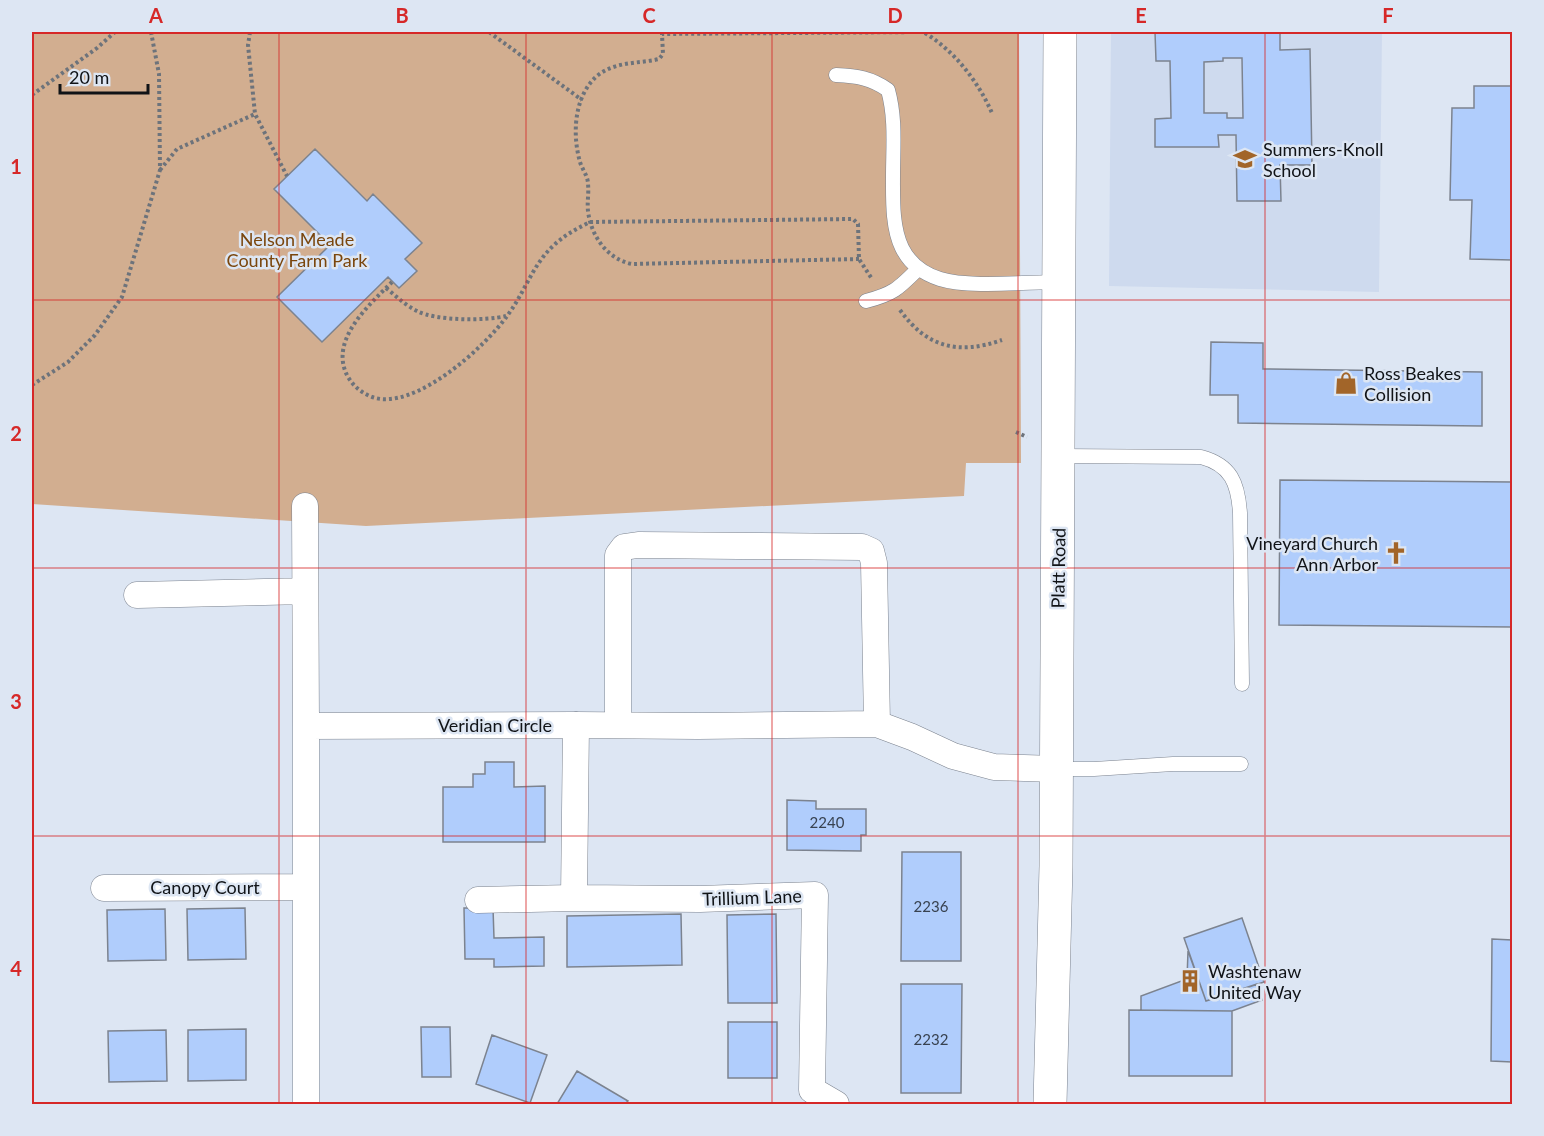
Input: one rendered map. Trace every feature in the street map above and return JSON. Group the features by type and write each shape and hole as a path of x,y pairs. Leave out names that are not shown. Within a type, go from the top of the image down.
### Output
{"street":[{"name":"Platt Road","path":"1050,1104 1056,866 1060,32"},
{"path":"305,506 306,1104"},
{"path":"618,725 618,555 624,547 638,545 862,547 871,551 874,563 877,724"},
{"path":"137,595 305,591"},
{"path":"574,898 576,724"},
{"name":"Veridian Circle","path":"306,726 877,724 953,756 994,767 1056,769"},
{"name":"Canopy Court","path":"104,888 306,887"},
{"name":"Trillium Lane","path":"478,900 700,899 815,895 812,1090 836,1104"}],"lane":[{"path":"836,75 858,76 874,80 888,90 894,126 895,222 903,249 918,269 941,279 966,283 1059,282"},
{"path":"866,301 887,296 918,269"},
{"path":"1059,456 1201,457 1218,462 1230,475 1239,495 1242,684"},
{"path":"1056,769 1173,764 1241,764"}],"path":[{"path":"32,95 114,32"},
{"path":"32,385 68,362 94,335 122,297 160,170 159,74 151,32"},
{"path":"250,32 255,114 287,176"},
{"path":"489,32 582,100"},
{"path":"859,259 632,264 617,260 610,255 597,237 590,222 588,184 579,160 576,135 577,117 582,100 591,84 604,72 624,63 656,60 662,56 662,34 924,32 962,65 981,91 992,113"},
{"path":"160,170 177,149 255,114"},
{"path":"392,282 347,335 342,352 344,369 352,384 364,394 377,399 408,394 445,376 467,359 507,316 540,260 551,247 574,230 590,222 849,218 858,224 859,259 874,282"},
{"path":"386,288 419,313 493,320 507,316"},
{"path":"899,310 917,332 937,343 972,347 1002,340"}],"shaded area":[{"name":"Summers-Knoll School","path":"1111,32 1382,32 1379,292 1109,286"}],"green space":[{"name":"Nelson Meade County Farm Park","path":"32,32 1019,32 1021,463 966,463 964,496 366,526 32,504"}],"building":[{"path":"1155,32 1280,32 1280,50 1310,49 1312,165 1280,165 1281,201 1237,201 1236,135 1218,135 1219,147 1155,147 1155,119 1171,118 1170,61 1156,61","holes":["1223,58 1242,58 1243,118 1227,118 1227,113 1204,113 1204,62 1223,61"]},
{"path":"1474,86 1512,86 1512,260 1470,259 1472,200 1450,200 1452,108 1474,108"},
{"path":"315,149 367,201 373,194 422,243 405,259 417,271 399,288 388,277 322,342 277,297 330,245 274,189"},
{"name":"Ross Beakes Collision","path":"1211,342 1263,343 1263,369 1482,372 1482,426 1238,423 1238,395 1210,395"},
{"name":"Vineyard Church Ann Arbor","path":"1280,480 1512,482 1512,627 1279,625"},
{"path":"485,762 514,762 514,787 545,786 545,842 443,842 443,787 473,787 473,774 485,774"},
{"path":"787,800 816,801 816,809 866,809 866,835 861,835 861,851 787,850"},
{"path":"902,852 961,852 961,961 901,961"},
{"path":"245,908 246,959 188,960 187,909"},
{"path":"464,908 493,908 494,938 544,937 544,966 494,967 494,959 465,959"},
{"path":"165,909 166,960 108,961 107,910"},
{"path":"681,914 682,965 567,967 567,916"},
{"path":"776,914 777,1003 728,1003 727,915"},
{"path":"1242,918 1264,982 1206,1001 1184,938"},
{"path":"1492,939 1512,940 1512,1062 1491,1061"},
{"name":"Washtenaw United Way","path":"1188,951 1206,1001 1257,984 1262,1000 1232,1011 1141,1010 1141,996 1187,979"},
{"path":"901,984 962,984 961,1093 901,1093"},
{"path":"1129,1010 1232,1011 1232,1076 1129,1076"},
{"path":"728,1022 777,1022 777,1078 728,1078"},
{"path":"421,1027 450,1027 451,1077 422,1077"},
{"path":"246,1029 246,1080 188,1081 188,1030"},
{"path":"166,1030 167,1081 109,1082 108,1031"},
{"path":"492,1035 547,1055 530,1103 476,1084"},
{"path":"577,1071 628,1101 625,1104 557,1104"}],"place":[{"name":"Summers-Knoll School","path":"1245,159"},
{"name":"Ross Beakes Collision","path":"1346,383"},
{"name":"Vineyard Church Ann Arbor","path":"1396,553"},
{"name":"Washtenaw United Way","path":"1190,981"}]}
